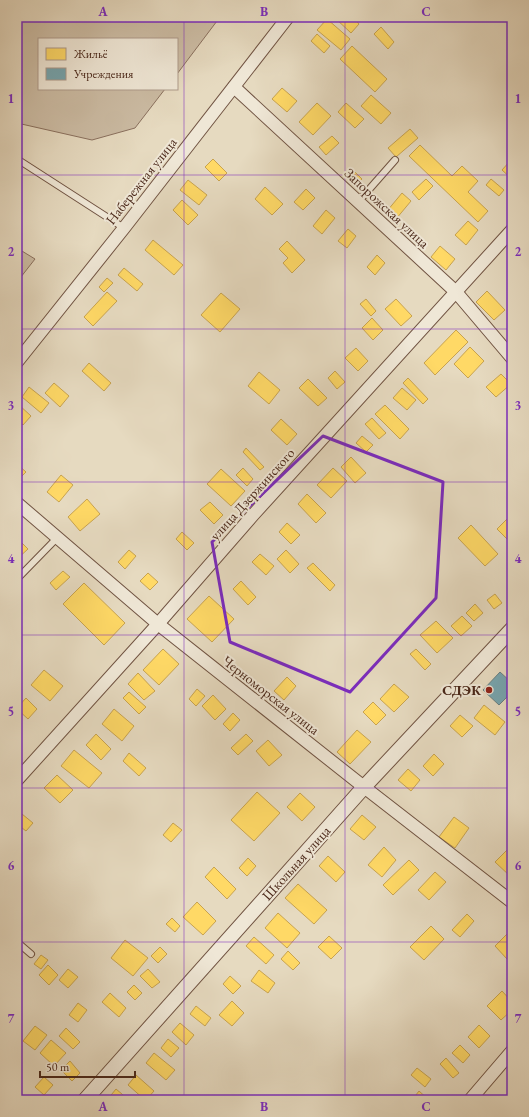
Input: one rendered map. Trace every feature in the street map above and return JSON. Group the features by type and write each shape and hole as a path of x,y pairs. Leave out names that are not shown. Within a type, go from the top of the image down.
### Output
{"street":[{"name":"Набережная улица","path":"17,362 124,228 288,17"},
{"name":"Запорожская улица","path":"234,86 456,292 512,358"},
{"name":"улица Дзержинского","path":"17,780 158,624 253,514 512,230"},
{"name":"Черноморская улица","path":"17,503 158,624 512,902"},
{"name":"Школьная улица","path":"85,1100 364,787 512,629"},
{"path":"470,1100 512,1051"}],"lane":[{"path":"17,159 124,228"},
{"path":"358,202 394,160"},
{"path":"17,579 57,538"},
{"path":"17,942 31,954"}],"highlighted area":[{"path":"323,436 443,482 436,598 350,692 230,642 212,542"}],"shaded area":[{"path":"17,17 220,17 178,73 178,38 38,38 38,90 164,90 135,128 92,140 17,123"},
{"path":"17,248 35,259 17,282"}],"building: Жильё":[{"path":"353,17 359,24 351,33 335,18"},
{"path":"327,19 350,39 341,50 317,30"},
{"path":"381,27 394,42 388,49 374,34"},
{"path":"317,34 330,46 324,53 311,41"},
{"path":"352,46 387,79 375,92 340,59"},
{"path":"282,88 297,101 287,112 272,99"},
{"path":"371,95 391,113 381,124 361,106"},
{"path":"317,103 331,116 313,135 299,122"},
{"path":"346,103 364,119 355,128 338,112"},
{"path":"410,129 418,138 396,157 388,148"},
{"path":"332,136 339,143 326,155 319,147"},
{"path":"420,145 452,176 462,166 478,181 468,192 488,211 478,222 409,156"},
{"path":"213,159 227,173 219,181 205,167"},
{"path":"510,161 512,163 512,179 502,170"},
{"path":"352,169 362,179 355,186 345,176"},
{"path":"426,179 433,186 419,200 412,192"},
{"path":"491,179 504,190 499,196 486,185"},
{"path":"188,180 207,195 199,205 180,190"},
{"path":"265,187 283,204 272,215 255,199"},
{"path":"306,189 315,198 303,210 294,202"},
{"path":"402,193 411,201 396,219 387,211"},
{"path":"182,200 198,215 188,225 173,210"},
{"path":"326,210 335,218 322,234 313,226"},
{"path":"468,221 478,230 466,245 455,235"},
{"path":"348,229 356,236 347,248 338,241"},
{"path":"153,240 183,265 174,275 145,250"},
{"path":"287,241 305,260 292,273 283,263 288,258 279,249"},
{"path":"440,246 455,259 446,270 431,257"},
{"path":"377,255 385,263 375,275 367,267"},
{"path":"124,268 143,284 137,291 118,275"},
{"path":"107,278 113,283 104,292 99,287"},
{"path":"487,291 505,310 494,320 476,302"},
{"path":"107,292 117,301 93,326 84,317"},
{"path":"221,293 240,309 220,332 201,315"},
{"path":"366,299 376,311 371,316 360,304"},
{"path":"396,299 412,316 401,326 385,309"},
{"path":"372,318 383,330 373,340 362,328"},
{"path":"456,330 468,342 435,375 424,363"},
{"path":"470,347 484,361 468,378 454,364"},
{"path":"356,348 368,361 358,371 345,358"},
{"path":"89,363 111,383 104,391 82,371"},
{"path":"335,371 345,382 337,389 328,378"},
{"path":"259,372 280,390 269,404 248,386"},
{"path":"501,374 511,384 496,397 486,387"},
{"path":"408,378 428,399 423,404 403,383"},
{"path":"308,379 327,398 318,406 299,388"},
{"path":"54,383 69,396 60,407 45,393"},
{"path":"29,387 49,403 41,413 22,397"},
{"path":"402,388 416,400 407,410 393,398"},
{"path":"17,404 31,416 23,425 17,420"},
{"path":"385,405 409,429 400,439 375,414"},
{"path":"372,418 386,433 379,439 365,424"},
{"path":"281,419 297,434 287,445 271,430"},
{"path":"362,436 373,445 366,452 356,443"},
{"path":"246,448 264,467 260,470 243,452"},
{"path":"351,457 366,473 355,483 341,467"},
{"path":"17,464 26,472 17,481"},
{"path":"243,468 253,479 247,486 236,475"},
{"path":"333,468 347,481 331,498 317,485"},
{"path":"221,469 245,491 231,506 207,484"},
{"path":"61,475 73,485 59,502 47,492"},
{"path":"307,494 326,513 316,523 298,504"},
{"path":"87,499 100,514 80,531 68,517"},
{"path":"210,502 223,515 214,524 200,510"},
{"path":"512,514 512,544 497,529"},
{"path":"287,523 300,535 291,544 279,532"},
{"path":"471,525 498,554 485,566 458,538"},
{"path":"182,532 194,543 187,550 176,539"},
{"path":"18,539 28,549 17,559 17,540"},
{"path":"129,550 136,556 125,569 118,562"},
{"path":"286,550 299,564 290,573 277,559"},
{"path":"260,554 274,566 266,575 252,562"},
{"path":"313,563 335,585 330,591 307,568"},
{"path":"63,571 70,577 56,590 50,583"},
{"path":"148,573 158,582 150,590 140,581"},
{"path":"241,581 256,597 248,605 233,589"},
{"path":"84,583 125,623 104,645 63,604"},
{"path":"495,594 502,603 494,609 487,600"},
{"path":"209,596 234,619 212,642 187,619"},
{"path":"475,604 483,613 474,621 466,613"},
{"path":"462,616 472,626 461,636 451,626"},
{"path":"436,621 453,638 437,653 420,635"},
{"path":"163,649 179,664 159,685 143,670"},
{"path":"416,649 431,664 425,670 410,654"},
{"path":"44,670 63,686 50,701 31,685"},
{"path":"138,673 155,691 144,700 128,684"},
{"path":"287,677 296,686 284,700 274,691"},
{"path":"394,684 409,697 394,712 380,699"},
{"path":"197,689 205,696 196,706 189,699"},
{"path":"129,692 146,707 139,714 123,698"},
{"path":"213,695 226,709 215,720 202,706"},
{"path":"26,698 37,709 28,719 17,709"},
{"path":"373,702 386,715 376,725 363,712"},
{"path":"484,705 505,722 495,735 474,718"},
{"path":"114,709 134,726 122,741 102,724"},
{"path":"233,713 240,720 230,731 223,724"},
{"path":"460,715 473,726 462,737 450,726"},
{"path":"357,730 371,742 350,764 337,752"},
{"path":"96,734 111,749 101,760 86,745"},
{"path":"246,734 253,741 238,755 231,748"},
{"path":"268,740 282,755 269,766 256,751"},
{"path":"74,750 102,773 89,788 61,766"},
{"path":"129,753 146,768 139,776 123,761"},
{"path":"434,754 444,764 433,776 423,766"},
{"path":"408,769 420,780 411,791 398,780"},
{"path":"57,775 73,790 60,803 44,788"},
{"path":"257,792 280,813 254,841 231,820"},
{"path":"300,793 315,807 302,821 287,807"},
{"path":"22,814 33,823 26,831 17,824 17,820"},
{"path":"362,815 376,827 364,840 350,829"},
{"path":"454,817 469,828 455,848 439,837"},
{"path":"173,823 182,830 171,842 163,835"},
{"path":"384,847 396,860 382,877 368,865"},
{"path":"508,849 512,853 512,874 510,876 495,862"},
{"path":"328,856 345,872 336,882 319,866"},
{"path":"248,858 256,866 247,876 239,868"},
{"path":"409,860 419,870 393,895 383,885"},
{"path":"214,867 236,889 227,899 205,877"},
{"path":"435,872 446,882 429,900 418,890"},
{"path":"298,884 327,910 314,924 285,898"},
{"path":"197,902 216,921 203,935 183,917"},
{"path":"278,913 300,933 287,948 265,928"},
{"path":"467,914 474,921 460,937 452,930"},
{"path":"172,918 180,926 175,932 166,924"},
{"path":"431,926 444,939 424,960 410,947"},
{"path":"507,934 512,939 512,954 507,959 495,946"},
{"path":"329,936 342,948 331,959 318,947"},
{"path":"254,937 274,955 266,964 246,946"},
{"path":"125,940 148,958 133,976 111,958"},
{"path":"160,947 167,954 158,963 151,956"},
{"path":"288,951 300,963 293,970 281,959"},
{"path":"41,955 48,960 41,969 34,964"},
{"path":"48,965 58,975 49,985 39,975"},
{"path":"68,969 78,977 68,988 59,980"},
{"path":"148,969 160,982 152,988 140,976"},
{"path":"259,970 275,983 268,993 251,981"},
{"path":"230,976 241,986 233,994 223,984"},
{"path":"134,985 142,993 135,1000 127,992"},
{"path":"502,991 512,1002 512,1010 501,1020 487,1006"},
{"path":"110,993 126,1008 119,1017 102,1002"},
{"path":"232,1001 244,1013 232,1026 219,1015"},
{"path":"78,1003 87,1010 78,1022 69,1015"},
{"path":"196,1006 211,1018 205,1026 190,1014"},
{"path":"180,1023 194,1035 186,1045 172,1032"},
{"path":"479,1025 490,1036 479,1048 468,1037"},
{"path":"35,1026 47,1035 35,1050 23,1041"},
{"path":"66,1028 80,1042 73,1049 59,1036"},
{"path":"168,1039 179,1048 171,1057 161,1048"},
{"path":"51,1040 66,1053 54,1066 40,1053"},
{"path":"460,1045 470,1055 463,1063 452,1053"},
{"path":"154,1053 175,1070 166,1080 146,1063"},
{"path":"446,1058 459,1073 453,1078 440,1064"},
{"path":"70,1061 80,1073 72,1081 61,1070"},
{"path":"417,1068 431,1079 425,1087 411,1075"},
{"path":"136,1075 154,1091 146,1100 128,1085"},
{"path":"44,1077 53,1085 44,1095 35,1087"},
{"path":"17,1089 27,1100 17,1100"},
{"path":"116,1089 129,1100 107,1100"},
{"path":"419,1091 429,1100 412,1100"}],"building: Учреждения":[{"path":"500,672 512,683 512,692 499,705 483,690"}],"place":[{"name":"СДЭК","path":"489,690"}]}
